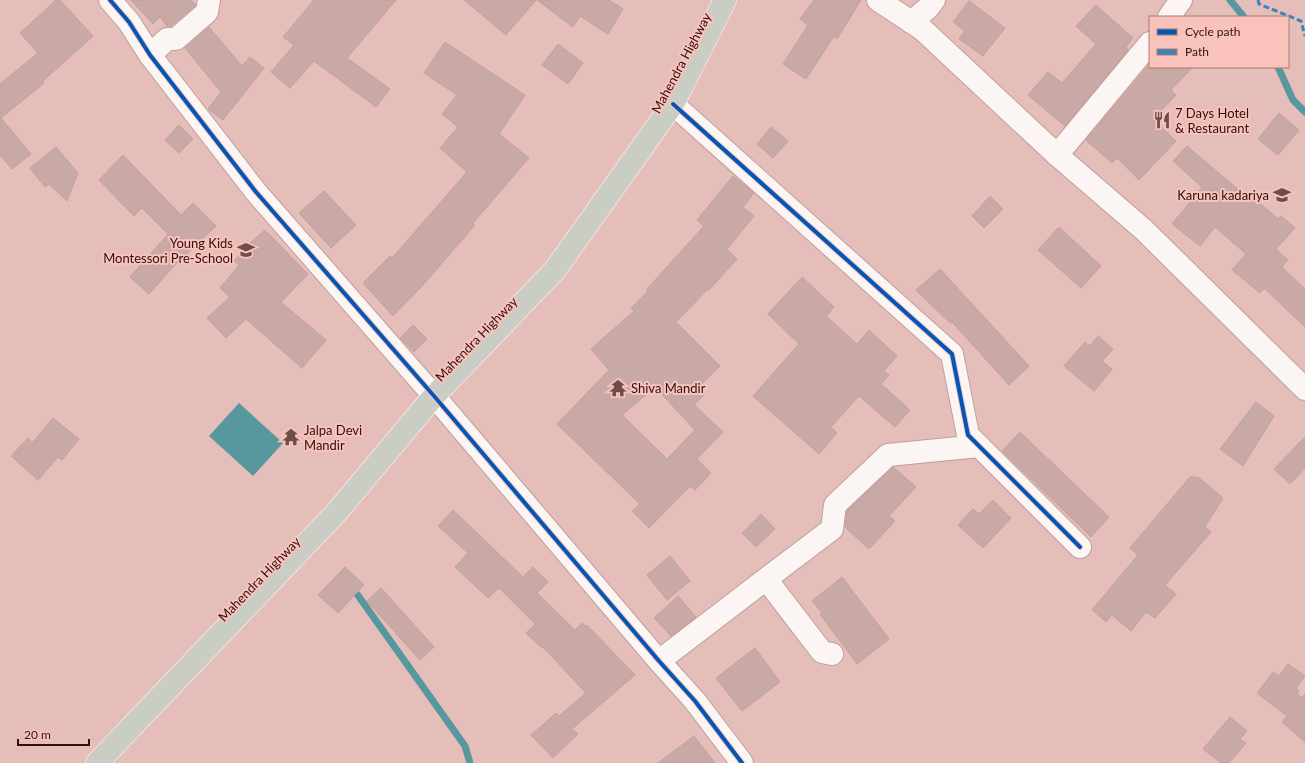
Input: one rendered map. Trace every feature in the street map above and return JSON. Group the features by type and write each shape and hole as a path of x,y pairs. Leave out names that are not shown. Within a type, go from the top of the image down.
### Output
{"highway":[{"name":"Mahendra Highway","path":"97,763 336,513 434,396 555,270 673,104 725,0"}],"street":[{"path":"110,0 129,22 150,55 256,192 434,396 659,661 695,701 742,763"},
{"path":"150,55 167,39 176,39 207,12 209,0"},
{"path":"878,0 922,29 1057,155 1144,230 1305,389"},
{"path":"911,22 928,8 934,0"},
{"path":"1170,16 1181,0"},
{"path":"1057,155 1149,44"},
{"path":"673,104 952,354 968,435 1080,547"},
{"path":"659,661 832,529 835,505 888,456 979,446"},
{"path":"766,578 822,652 832,654"}],"water":[{"path":"239,403 283,443 253,476 209,436"}],"building":[{"path":"56,0 60,0 93,36 42,82 44,83 1,118 31,154 12,169 0,155 0,84 38,53 20,33"},
{"path":"131,0 191,0 196,5 171,26 167,26 160,17 153,24"},
{"path":"314,0 396,0 347,58 390,89 376,107 314,61 290,88 271,72 294,45 283,37"},
{"path":"464,0 536,0 506,35"},
{"path":"537,0 609,0 623,9 608,34 580,16 573,27"},
{"path":"814,0 861,0 837,39 834,36 806,79 783,64 808,25 800,19"},
{"path":"969,1 1005,28 983,56 959,39 965,31 953,22"},
{"path":"1096,5 1133,38 1126,47 1128,50 1065,126 1028,95 1048,72 1062,83 1096,44 1076,26"},
{"path":"209,27 242,66 250,57 264,68 223,120 208,109 221,92 185,48"},
{"path":"445,42 525,95 499,134 529,158 473,223 475,225 423,285 393,316 363,283 390,256 392,258 467,172 440,148 458,127 442,114 457,95 424,73"},
{"path":"558,44 583,63 568,84 542,65"},
{"path":"1147,67 1192,68 1171,90 1176,95 1153,119 1176,141 1139,180 1117,158 1112,163 1086,140"},
{"path":"1279,113 1299,130 1278,155 1258,139"},
{"path":"179,125 193,139 179,153 165,140"},
{"path":"771,127 788,141 773,158 757,144"},
{"path":"1187,146 1253,202 1255,199 1278,219 1281,216 1295,228 1276,249 1288,260 1282,267 1305,289 1305,327 1264,288 1260,293 1232,270 1246,254 1215,227 1200,246 1172,224 1202,187 1173,161"},
{"path":"56,147 78,173 67,201 49,184 45,187 30,168"},
{"path":"123,155 181,215 193,203 216,226 174,266 149,294 130,277 168,234 142,208 134,216 99,180"},
{"path":"733,176 754,193 743,207 754,216 727,249 737,259 708,291 707,290 676,322 720,366 698,388 704,395 694,405 723,432 697,459 711,473 695,490 690,486 649,528 632,511 640,504 557,424 609,370 591,349 634,311 631,308 648,291 647,289 704,226 697,220","holes":["655,387 695,430 667,459 622,415"]},
{"path":"324,191 356,225 331,248 299,213"},
{"path":"990,196 1003,209 984,228 972,216"},
{"path":"1059,227 1101,266 1081,288 1038,250"},
{"path":"265,230 308,274 281,302 326,340 302,368 246,319 226,338 207,318 230,297 220,288 239,265 234,261 249,244"},
{"path":"940,269 1029,366 1009,385 952,322 950,323 916,290"},
{"path":"802,277 834,307 826,316 857,344 869,330 897,356 884,371 889,375 881,384 910,410 895,427 859,396 831,427 837,433 819,454 753,396 799,344 768,314"},
{"path":"413,325 427,339 414,352 400,338"},
{"path":"1098,336 1113,349 1102,361 1112,369 1094,391 1064,366 1085,342 1090,346"},
{"path":"1256,402 1274,416 1243,466 1220,449"},
{"path":"53,418 79,439 62,460 58,457 38,480 11,456 28,438 32,443"},
{"path":"1020,432 1109,517 1091,537 1002,451"},
{"path":"1305,437 1305,468 1290,484 1274,469"},
{"path":"893,467 916,487 889,516 895,521 869,549 845,527 847,511"},
{"path":"1190,477 1198,477 1223,498 1205,527 1211,532 1165,585 1176,594 1155,618 1146,612 1131,631 1112,615 1106,622 1092,610 1138,555 1130,548"},
{"path":"993,500 1011,518 983,548 958,525 973,509 979,514"},
{"path":"453,510 523,577 533,567 548,582 537,593 575,630 582,623 585,626 587,625 635,675 572,729 578,734 553,758 531,735 556,713 559,716 586,693 543,647 542,648 526,633 535,624 499,588 488,598 455,567 468,553 438,526"},
{"path":"761,514 775,529 756,547 742,533"},
{"path":"670,556 690,581 667,600 647,575"},
{"path":"345,567 364,585 338,613 318,595"},
{"path":"842,577 889,639 857,664 812,601"},
{"path":"381,588 434,647 420,660 367,601"},
{"path":"678,596 696,617 671,636 654,618"},
{"path":"755,648 780,682 742,711 716,678"},
{"path":"1288,664 1305,676 1296,688 1299,691 1297,694 1302,698 1305,694 1305,742 1282,722 1287,716 1257,693 1273,672 1279,676"},
{"path":"1230,717 1247,731 1240,739 1246,743 1229,763 1221,763 1203,749"},
{"path":"694,736 715,763 658,763"}],"waterway":[{"path":"1230,0 1243,16"},
{"path":"1278,68 1293,100 1305,112"},
{"path":"357,594 465,746 470,763"}],"marked path":[{"path":"1258,0 1259,4 1289,16"},
{"path":"1289,16 1301,21 1305,36"}],"cycle path":[{"path":"110,0 129,22 150,55 256,192 434,396 659,661 695,701 742,763"},
{"path":"673,104 952,354 968,435 1080,547"}],"place":[{"name":"7 Days Hotel & Restaurant","path":"1162,120"},
{"name":"Karuna kadariya","path":"1282,195"},
{"name":"Young Kids Montessori Pre-School","path":"246,250"},
{"name":"Shiva Mandir","path":"618,388"},
{"name":"Jalpa Devi Mandir","path":"291,437"}]}
